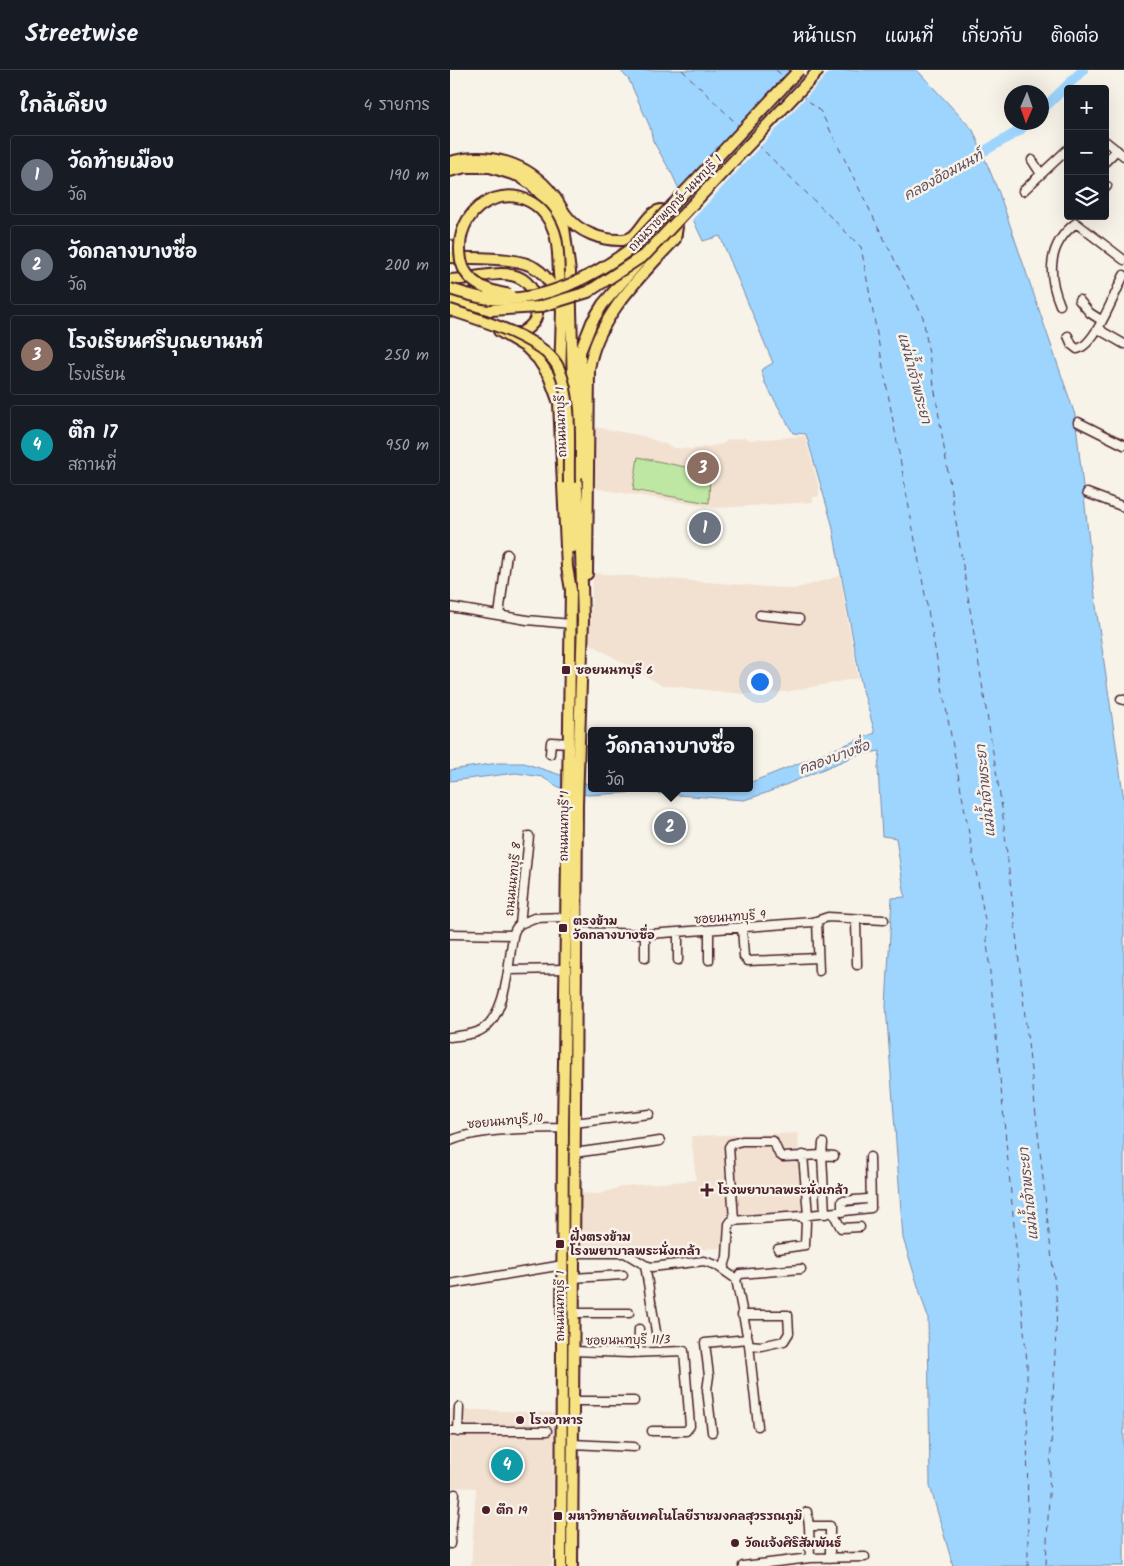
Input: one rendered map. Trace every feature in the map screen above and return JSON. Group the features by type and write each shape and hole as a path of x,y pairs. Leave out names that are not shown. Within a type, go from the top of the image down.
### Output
{"main road":[{"name":"ถนนราชพฤกษ์-นนทบุรี 1","path":"522,297 561,289 580,282 626,252 649,230 799,70"},
{"name":"ถนนราชพฤกษ์-นนทบุรี 1","path":"491,310 539,307 588,292 646,254 819,70"},
{"path":"450,162 464,158 491,158 522,168 538,179 553,195 566,216 576,225 585,232 599,237 622,240 631,238 652,214 661,210 677,228 675,238 615,309 592,350 589,369 589,560 582,620"},
{"name":"ถนนนนทบุรี 1","path":"450,171 478,166 490,167 519,176 543,194 564,228 570,272 582,620 566,916 561,1566"},
{"path":"522,297 486,290 472,281 462,267 459,253 460,230 464,221 478,206 494,198 515,197 528,200 540,209 554,232 558,243 562,310 559,402"},
{"path":"578,494 582,436 580,352 585,336 603,304 646,254"},
{"path":"452,257 515,262 536,268 552,287 562,310"},
{"path":"450,280 496,272 514,275 528,286 536,299 538,310 535,321 521,333 499,331"},
{"path":"450,289 490,299 522,297"},
{"path":"450,298 491,310"},
{"path":"450,306 491,310"},
{"path":"450,310 524,337 559,366 566,393 573,549 571,590"},
{"name":"ถนนนนทบุรี 1","path":"450,315 499,331 526,347 538,359 549,376 559,402 567,567 571,590 569,742 573,767"},
{"name":"ถนนนนทบุรี 1","path":"572,804 576,932 572,1566"}],"street":[{"path":"1109,144 1124,156"},
{"path":"1109,158 1117,150"},
{"path":"1023,191 1064,153"},
{"path":"1032,160 1041,174"},
{"path":"1060,305 1052,280 1055,252 1058,241 1079,220 1124,260"},
{"path":"450,244 452,246 452,257"},
{"path":"1068,336 1074,348 1083,348 1100,323 1124,275"},
{"path":"1080,300 1100,323 1103,332 1124,344"},
{"path":"1078,422 1124,445"},
{"path":"1087,493 1124,507"},
{"path":"499,615 507,554"},
{"path":"450,607 570,624"},
{"path":"760,615 799,620"},
{"path":"550,754 551,742 569,742"},
{"name":"ถนนนนทบุรี 8","path":"450,1037 478,1032 490,1022 505,992 513,935 520,924 529,836"},
{"name":"ถนนนนทบุรี 8","path":"520,924 534,918 566,916"},
{"name":"ซอยนนทบุรี 9","path":"576,932 645,934 817,921 828,917 884,920"},
{"path":"856,920 857,965"},
{"path":"817,921 819,971"},
{"path":"742,927 744,957 748,961 818,958"},
{"path":"709,930 709,960"},
{"path":"678,932 678,960"},
{"path":"450,934 513,935"},
{"path":"645,934 645,958"},
{"path":"509,970 566,969"},
{"path":"574,1123 648,1114"},
{"name":"ซอยนนทบุรี 10","path":"450,1141 466,1136 514,1130 563,1128"},
{"path":"574,1153 660,1141"},
{"path":"734,1220 729,1147 731,1144 742,1141 773,1141 778,1154 783,1158 803,1155 834,1156"},
{"path":"823,1143 825,1214"},
{"path":"778,1249 806,1245 803,1155"},
{"path":"723,1270 727,1257 728,1224 734,1220 804,1216 871,1208 870,1157"},
{"path":"842,1212 842,1201 867,1199"},
{"path":"834,1213 841,1228 860,1227"},
{"path":"573,1253 618,1252 630,1255 645,1265 704,1261 736,1278 748,1342 758,1426"},
{"path":"450,1284 563,1265"},
{"path":"645,1265 657,1338"},
{"path":"736,1278 740,1274 801,1269"},
{"path":"573,1278 623,1275"},
{"path":"573,1313 629,1313"},
{"path":"712,1432 707,1387 710,1376 705,1343 748,1342 761,1346 784,1341 789,1333 788,1315 742,1315"},
{"path":"638,1353 639,1329"},
{"name":"ซอยนนทบุรี 11/3","path":"573,1351 638,1353 684,1351 690,1426 686,1430 652,1431"},
{"path":"573,1401 634,1401"},
{"path":"458,1407 454,1432 547,1431"},
{"path":"572,1444 634,1447"},
{"path":"450,1544 455,1494"},
{"path":"806,1561 809,1526 807,1512"},
{"path":"830,1517 832,1561"},
{"path":"809,1526 830,1526"},
{"path":"743,1566 832,1561 864,1557"}],"shaded area":[{"path":"595,427 643,436 675,448 694,449 723,444 727,440 744,438 751,440 805,436 819,488 819,496 813,497 813,502 716,508 592,488"},
{"path":"593,573 794,589 840,576 858,678 786,692 743,694 661,685 589,643"},
{"name":"โรงพยาบาลพระนั่งเกล้า","path":"798,1133 802,1212 724,1217 724,1248 636,1252 629,1249 578,1249 578,1193 599,1194 624,1186 696,1180 691,1136"},
{"path":"450,1409 554,1413 552,1566 471,1566 476,1488 450,1487"}],"green space":[{"path":"638,457 685,467 710,466 709,503 633,490"}],"water":[{"path":"620,70 917,70 973,130 999,193 1075,415 1097,614 1124,800 1124,1566 953,1566 930,1486 928,1318 903,1238 886,1006 892,898 905,897 896,838 882,836 878,768 880,751 857,755 766,793 744,800 639,792 753,792 753,781 875,733 861,683 832,524 806,434 793,433 765,383 761,370 773,363 720,236 703,241 672,174 653,141 650,127 629,80"},
{"path":"498,763 524,763 588,784 588,792 639,792 588,795 562,789 542,777 516,773 450,781 450,770"}],"pier":[{"path":"792,70 831,70 691,221 678,193"}],"waterway":[{"name":"คลองอ้อมนนท์","path":"1049,103 1083,70"},
{"name":"คลองอ้อมนนท์","path":"972,158 1020,130"}],"ferry route":[{"path":"682,70 740,127"},
{"path":"776,70 786,79"},
{"path":"801,94 821,112 923,317 1002,808 1057,1305 1046,1566"},
{"path":"757,144 861,247 985,920 1027,1362 1028,1566"}],"place":[{"name":"โรงเรียนศรีบุณยานนท์","path":"703,468"},
{"name":"วัดท้ายเมือง","path":"705,528"},
{"name":"ซอยนนทบุรี 6","path":"566,670"},
{"name":"วัดกลางบางซื่อ","path":"670,827"},
{"name":"ตรงข้าม วัดกลางบางซื่อ","path":"563,928"},
{"name":"โรงพยาบาลพระนั่งเกล้า","path":"707,1190"},
{"name":"ฝั่งตรงข้าม โรงพยาบาลพระนั่งเกล้า","path":"560,1244"},
{"name":"โรงอาหาร","path":"520,1420"},
{"name":"ตึก 17","path":"507,1465"},
{"name":"ตึก 19","path":"486,1510"},
{"name":"มหาวิทยาลัยเทคโนโลยีราชมงคลสุวรรณภูมิ","path":"558,1516"},
{"name":"วัดแจ้งศิริสัมพันธ์","path":"735,1543"}],"water label":[{"name":"แม่น้ำเจ้าพระยา","path":"915,378"},
{"name":"คลองบางซื่อ","path":"834,757"},
{"name":"แม่น้ำเจ้าพระยา","path":"985,791"},
{"name":"แม่น้ำเจ้าพระยา","path":"1028,1194"}]}
